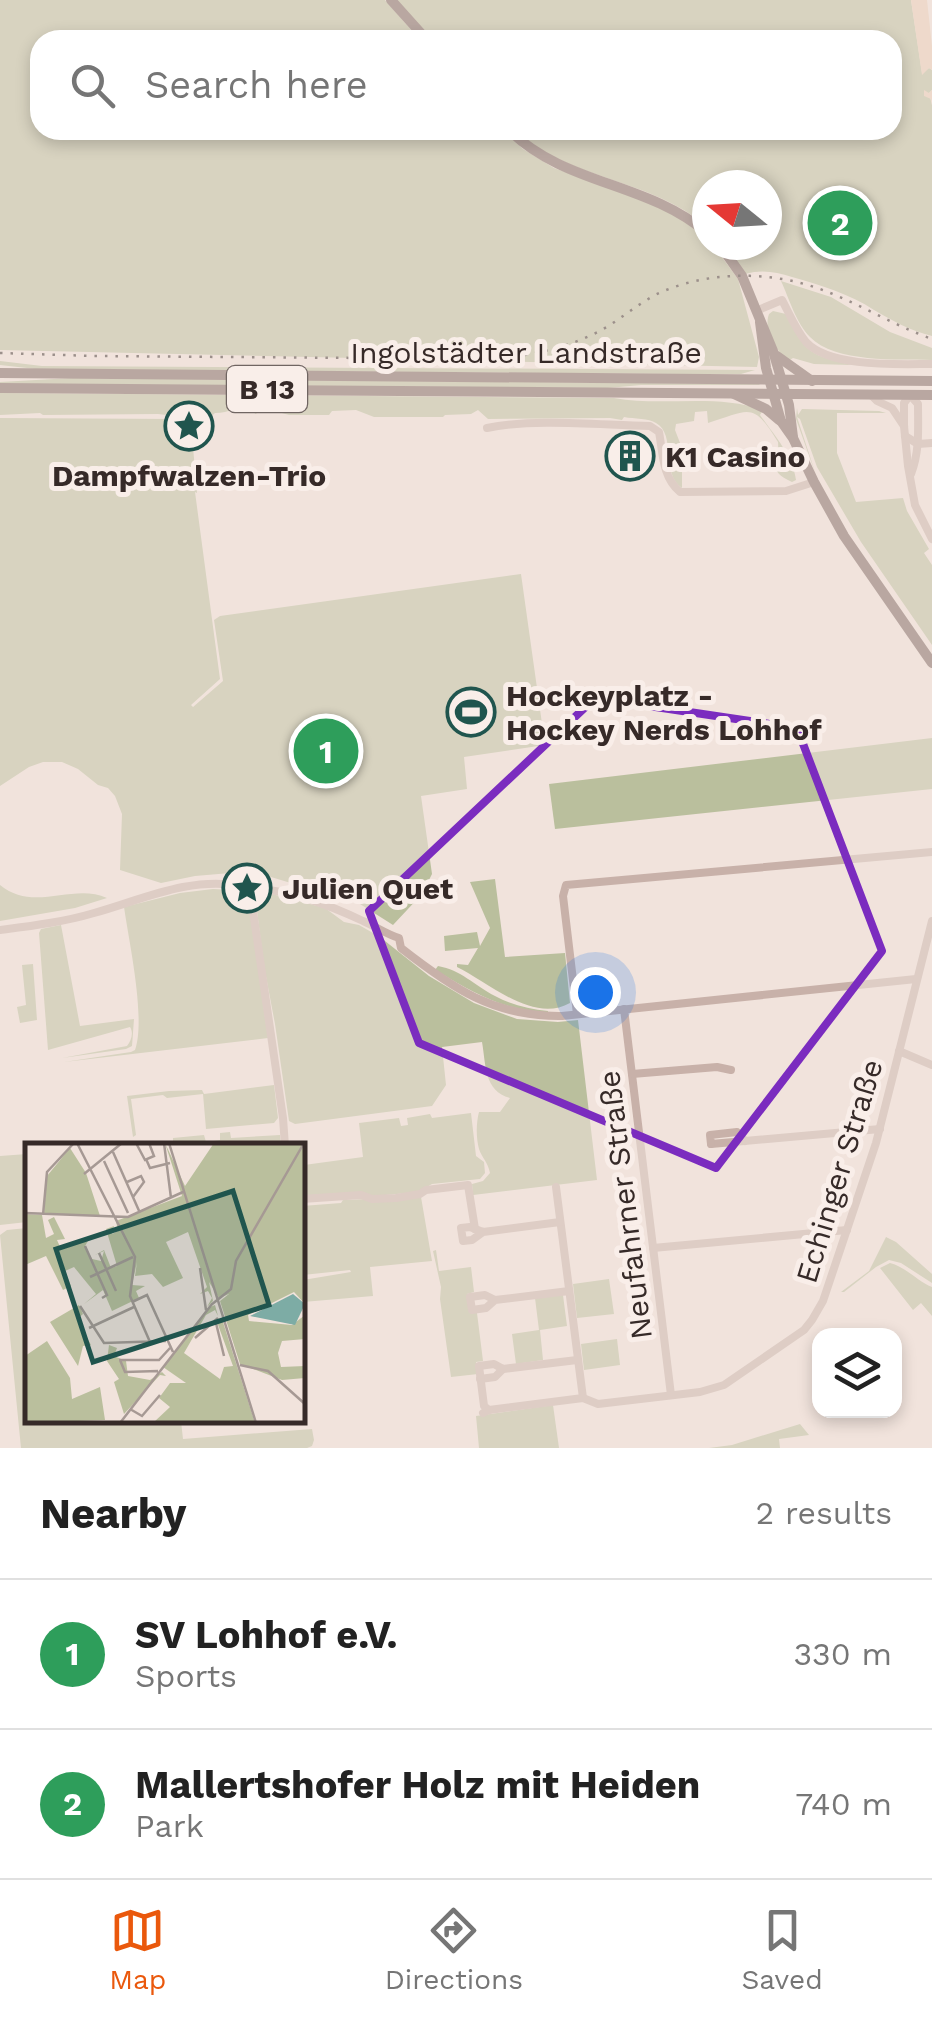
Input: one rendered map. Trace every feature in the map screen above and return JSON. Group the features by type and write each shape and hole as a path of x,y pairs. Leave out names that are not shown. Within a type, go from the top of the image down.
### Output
{"main road":[{"path":"391,0 417,30"},
{"path":"520,140 556,164 656,200 692,220"},
{"path":"731,260 742,276 774,352 793,438"},
{"path":"758,317 768,379 781,421"},
{"path":"774,352 813,381"},
{"name":"Ingolstädter Landstraße","path":"0,373 932,380"},
{"name":"Ingolstädter Landstraße","path":"0,388 932,395"},
{"path":"733,394 766,409 781,421 844,536 932,663"}],"street":[{"path":"758,317 782,300 803,339 821,352 866,362 932,364"},
{"path":"910,380 904,426 912,459"},
{"path":"871,395 892,408 904,426"},
{"path":"910,395 918,404 918,444 911,474 915,505 932,539"},
{"path":"487,428 504,424 650,426 659,432 670,484 680,492 786,492 814,482"},
{"path":"905,436 912,442 932,445"},
{"path":"912,459 932,445"},
{"path":"576,1014 563,896 564,887 569,884 932,852"},
{"path":"250,880 258,889 250,897 243,894 241,886 250,880"},
{"path":"0,930 93,914 174,889 204,884 241,886"},
{"path":"258,889 312,900 367,922 398,938 401,948 427,968 488,1004 527,1015 576,1014 916,979"},
{"path":"250,897 285,1143"},
{"name":"Echinger Straße","path":"577,1360 503,1369 494,1364 479,1366 486,1412 583,1398 598,1404 724,1386 804,1330 823,1301 880,1128 932,922"},
{"name":"Neufahrner Straße","path":"624,1009 671,1395"},
{"path":"900,1051 932,1065"},
{"path":"632,1074 717,1067 731,1070"},
{"path":"746,1141 880,1128"},
{"path":"305,1199 361,1195 372,1199 396,1198 468,1185 479,1230 560,1222"},
{"path":"556,1188 583,1398"},
{"path":"653,1248 847,1230"},
{"path":"495,1300 568,1291"}],"highlighted area":[{"path":"595,698 797,728 882,951 716,1168 419,1043 369,911"}],"green space":[{"path":"0,0 385,0 411,30 30,30 30,140 513,140 554,168 654,204 692,227 692,260 724,260 738,279 759,357 757,367 0,350"},
{"path":"395,0 911,0 922,73 932,70 932,336 824,287 775,273 745,274 735,260 782,260 782,170 692,170 692,216 661,198 560,160 527,140 902,140 902,30 422,30"},
{"path":"781,281 831,297 890,332 932,348 932,360 868,358 821,345 801,325"},
{"path":"769,314 786,314 810,350 852,365 814,364 793,358 788,361 769,333"},
{"path":"0,361 42,366 755,370 741,374 676,374 36,369 0,365"},
{"path":"72,378 760,385 608,388 0,384"},
{"path":"0,393 727,402 763,410 760,415 787,454 796,480 784,478 776,470 778,442 762,420 749,412 708,423 707,411 695,412 694,421 676,424 682,448 682,488 672,473 666,436 656,423 645,419 488,419 478,410 443,417 374,417 356,410 289,415 267,409 255,414 253,406 215,413 202,425 158,414 0,415"},
{"path":"797,408 798,415 802,409 886,413 837,413 837,453 856,502 903,498 929,549 924,553 932,565 932,645 861,542 817,467 797,417 816,475 796,419"},
{"path":"0,418 176,419 191,424 195,492 220,679 193,707 223,681 214,620 220,616 521,574 545,745 464,757 467,789 421,796 432,874 422,894 393,925 360,904 271,877 242,872 161,883 120,870 122,814 115,796 62,762 29,767 0,786"},
{"path":"932,738 932,789 555,829 549,784"},
{"path":"495,879 505,957 565,953 570,1003 541,1008 511,999 457,967 468,965 478,948 445,951 444,936 477,932 480,946 490,928 470,882"},
{"path":"0,885 26,897 81,893 107,898 75,908 0,921"},
{"path":"213,889 232,890 249,904 268,1038 64,1062 135,1050 138,1000 124,907"},
{"path":"272,894 325,908 344,922 359,925 474,1003 517,1019 578,1020 597,1180 473,1195 472,1184 483,1181 490,1173 478,1145 479,1112 500,1112 510,1098 501,1095 491,1083 482,1042 442,1047 446,1085 432,1106 295,1124 289,1121 256,903 260,897"},
{"path":"61,925 80,1026 134,1019 132,1046 62,1058 127,1046 132,1037 130,1027 48,1050 39,933 41,929"},
{"path":"33,964 37,1020 20,1023 17,1007 26,1005 22,965"},
{"path":"438,966 461,974 501,999 548,1013 489,999 435,970"},
{"path":"274,1085 278,1118 274,1123 206,1129 203,1094 131,1099 136,1135 133,1137 127,1096 202,1090 204,1094"},
{"path":"471,1113 476,1156 484,1162 485,1173 480,1179 432,1184 418,1192 305,1197 305,1165 363,1157 359,1123 399,1118 401,1126 408,1125 407,1118 430,1114 432,1118"},
{"path":"230,1132 231,1138 280,1135 281,1143 173,1143 173,1138 204,1135 206,1142 220,1140 220,1133"},
{"path":"25,1154 25,1222 0,1225 0,1156"},
{"path":"421,1197 432,1261 370,1267 373,1296 305,1302 305,1280 351,1272 305,1275 305,1206"},
{"path":"25,1228 25,1423 181,1423 183,1439 312,1429 312,1446 21,1448 0,1235"},
{"path":"886,1237 932,1274 932,1283 901,1263 889,1260 841,1292 869,1271"},
{"path":"436,1250 439,1271 471,1267 474,1292 467,1294 470,1313 477,1313 483,1361 476,1362 478,1374 451,1377 433,1251"},
{"path":"890,1263 932,1287 932,1316 921,1303 913,1310 880,1268"},
{"path":"609,1279 614,1314 577,1318 573,1284"},
{"path":"563,1295 567,1326 540,1330 543,1360 516,1364 512,1334 539,1330 535,1298"},
{"path":"617,1339 620,1365 584,1370 581,1344"},
{"path":"553,1405 559,1448 479,1448 476,1416"},
{"path":"800,1424 809,1435 779,1439 780,1448 709,1448 732,1445"}],"sand":[{"path":"911,0 927,0 932,70 929,68 922,75"}],"railway":[{"path":"0,353 501,359 584,338 674,287 736,276 779,279 820,289 932,339"}],"place":[{"name":"Mallertshofer Holz mit Heiden","path":"840,223"},
{"name":"Dampfwalzen-Trio","path":"189,426"},
{"name":"K1 Casino","path":"630,456"},
{"name":"Hockeyplatz - Hockey Nerds Lohhof","path":"471,712"},
{"name":"SV Lohhof e.V.","path":"326,751"},
{"name":"Julien Quet","path":"247,888"}]}
